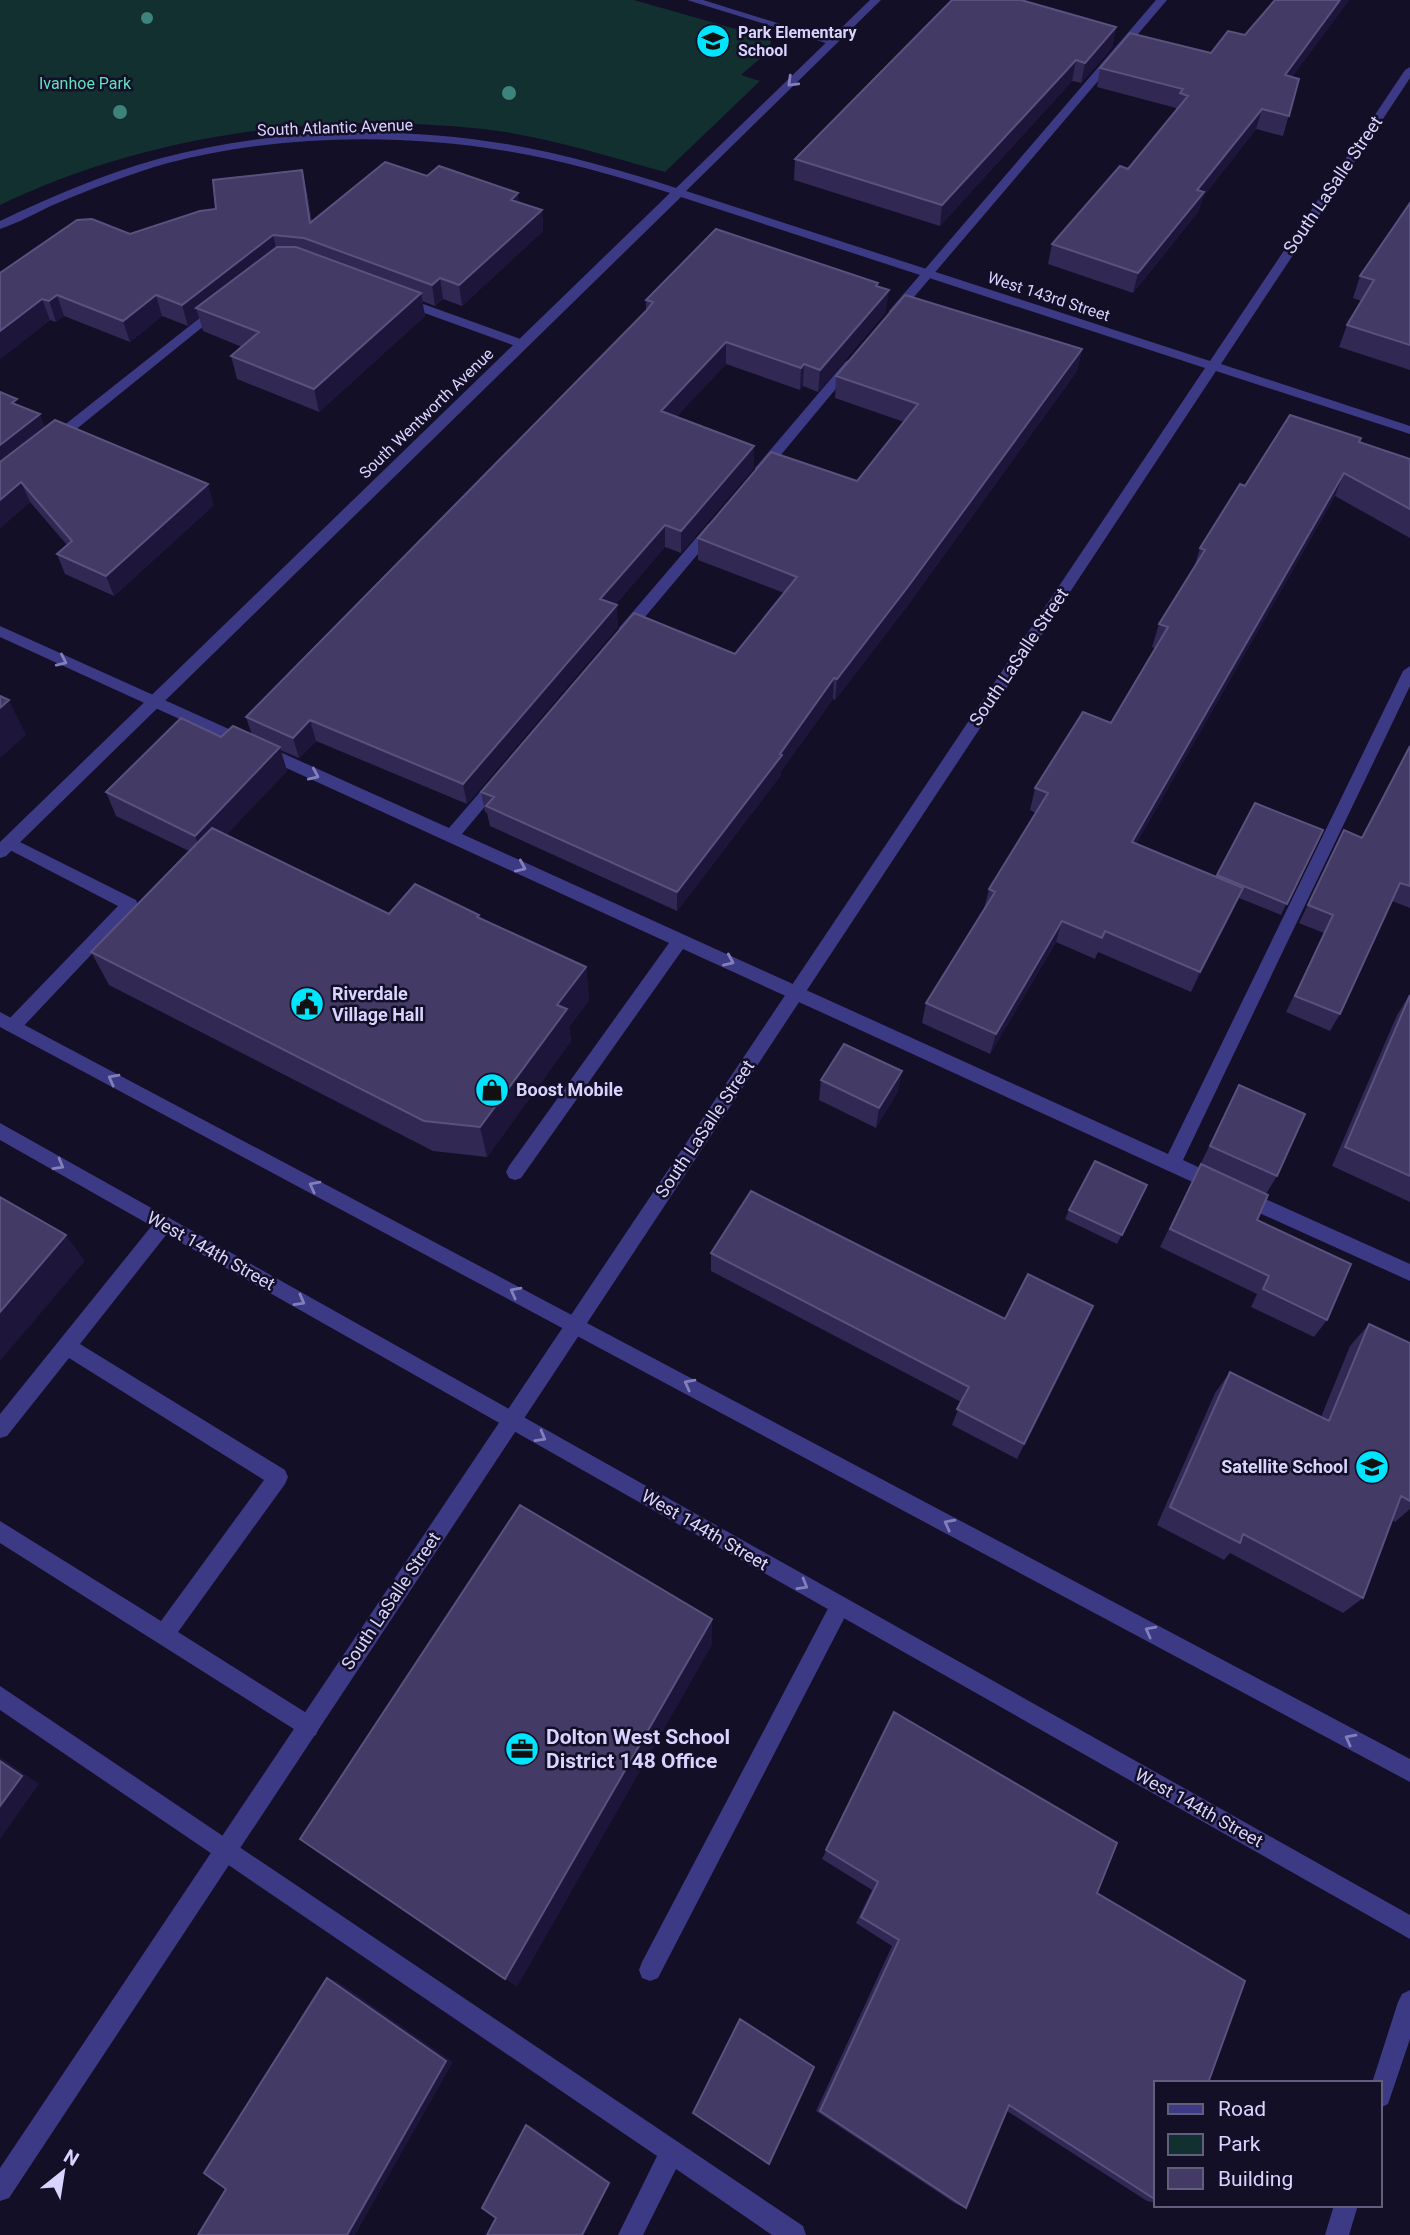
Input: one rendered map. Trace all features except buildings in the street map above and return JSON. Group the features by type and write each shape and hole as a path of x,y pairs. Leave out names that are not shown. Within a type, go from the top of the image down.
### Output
{"street":[{"path":"692,0 834,41"},
{"name":"South Wentworth Avenue","path":"5,848 876,0"},
{"path":"886,322 1162,0"},
{"name":"South LaSalle Street","path":"0,2189 1410,70"},
{"name":"South Atlantic Avenue","path":"0,225 115,177 187,156 265,143 431,140 503,147 598,167 678,192"},
{"name":"West 143rd Street","path":"678,192 1410,430"},
{"path":"43,449 235,297"},
{"path":"394,298 523,344"},
{"path":"753,479 860,354"},
{"path":"611,647 727,511"},
{"path":"0,631 153,703 797,992 1410,1273"},
{"path":"1172,1164 1410,671"},
{"path":"452,836 505,773"},
{"path":"5,848 130,905 7,1023 1410,1771"},
{"path":"515,1172 680,940"},
{"name":"West 144th Street","path":"0,1131 1410,1928"},
{"path":"0,1429 164,1224"},
{"path":"66,1346 278,1477 164,1634"},
{"path":"0,1531 308,1727"},
{"path":"650,1970 839,1606"},
{"path":"0,1697 794,2235"},
{"path":"1382,2090 1410,2002"},
{"path":"630,2235 672,2152"},
{"path":"1337,2235 1345,2207"}],"green space":[{"name":"Ivanhoe Park","path":"0,0 634,0 771,39 770,50 741,75 760,81 665,172 529,136 483,129 422,124 298,126 175,145 115,161 0,205"}],"place":[{"name":"Park Elementary School","path":"713,41"},
{"name":"Riverdale Village Hall","path":"307,1004"},
{"name":"Boost Mobile","path":"492,1090"},
{"name":"Satellite School","path":"1372,1467"},
{"name":"Dolton West School District 148 Office","path":"522,1749"}]}
